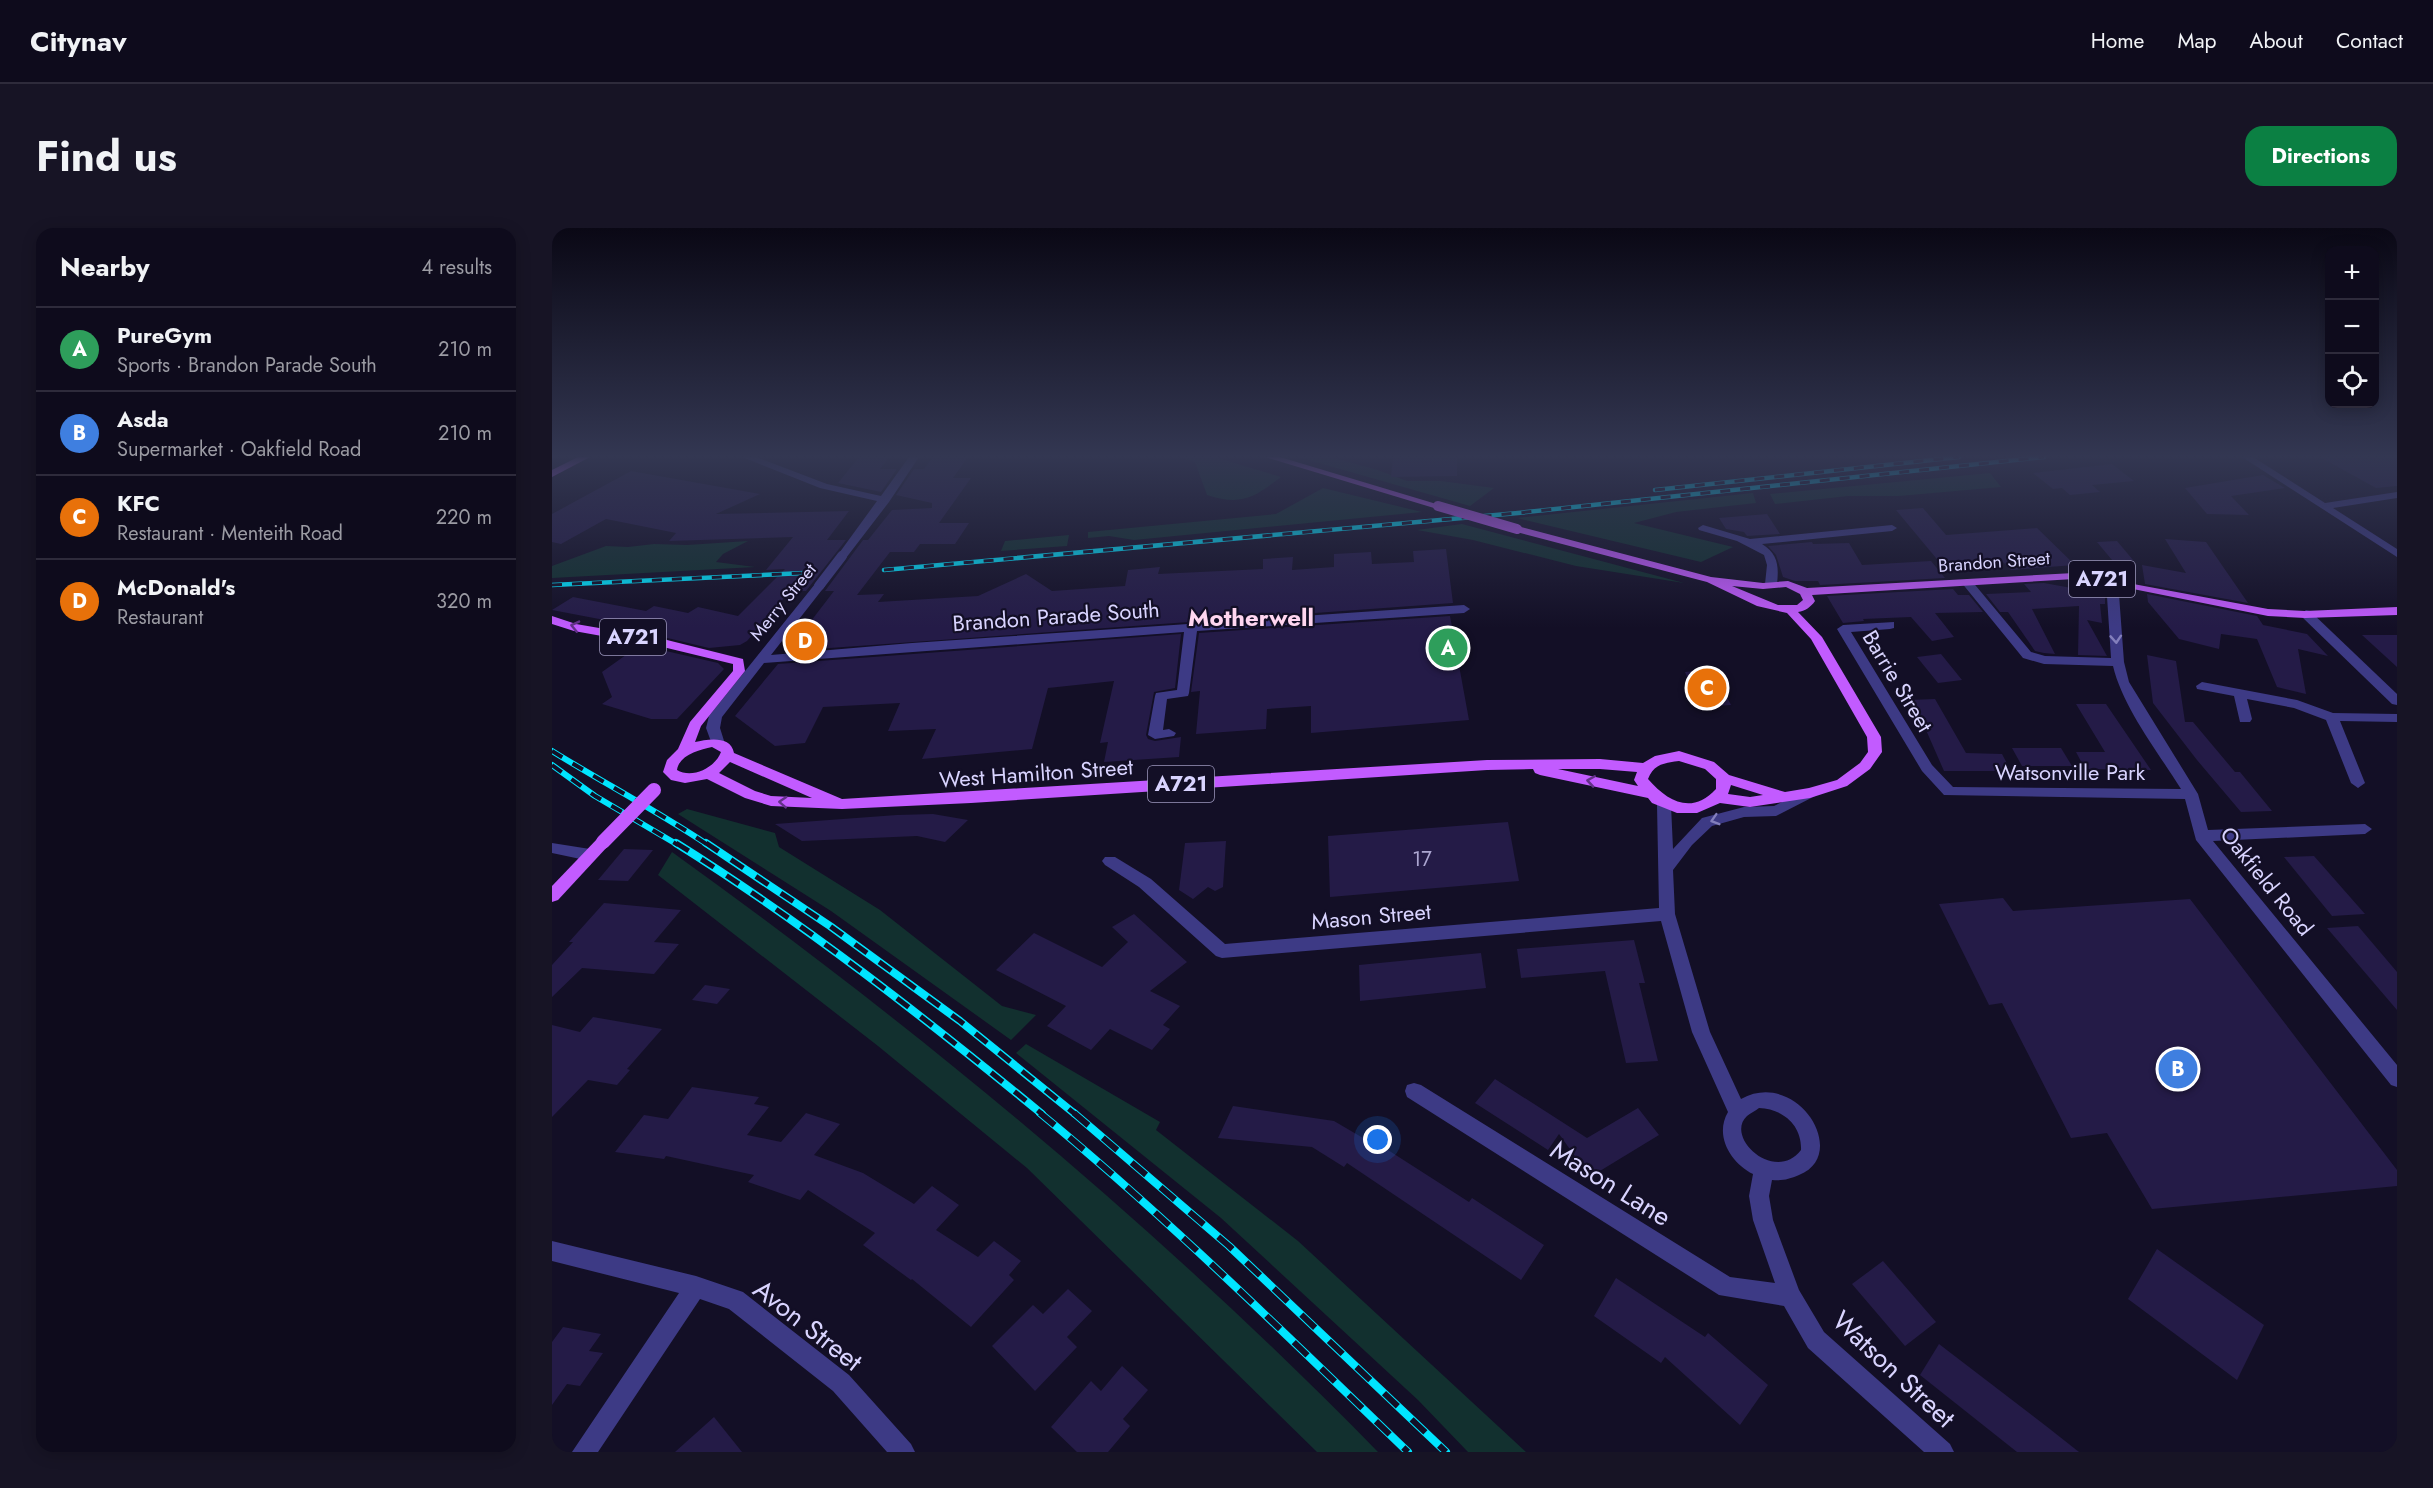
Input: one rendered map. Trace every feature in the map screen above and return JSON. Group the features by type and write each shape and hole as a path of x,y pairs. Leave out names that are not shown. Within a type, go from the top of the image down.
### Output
{"main road":[{"name":"A721","path":"1466,514 1711,580 1767,585 1788,584 1805,592"},
{"name":"Brandon Street","path":"1805,592 2074,576 2112,581 2251,610 2306,614 2397,610"},
{"name":"A721","path":"1648,793 1664,805 1678,808 1700,807 1717,798 1750,802 1810,794 1842,783 1865,766 1875,752 1874,737 1816,637 1791,611 1771,608 1711,580"},
{"path":"1764,604 1757,594 1767,585"},
{"path":"1791,611 1806,606 1809,601 1805,592"},
{"name":"A721","path":"552,620 574,627 714,654 740,662 739,672 695,725 684,752 671,762 669,767 673,776"},
{"name":"A721","path":"718,744 727,749 728,756"},
{"path":"684,752 698,746 718,744"},
{"path":"552,896 654,790 673,776 688,778 707,773 720,766 728,756"},
{"name":"West Hamilton Street","path":"728,756 842,804"},
{"name":"A721","path":"1644,768 1653,761 1679,756 1711,765 1725,779 1782,796"},
{"name":"West Hamilton Street","path":"707,773 750,795 771,801 881,804 1520,764 1600,764 1644,768"},
{"name":"West Hamilton Street","path":"1520,764 1582,780 1648,793"},
{"path":"1644,768 1641,780 1648,793"},
{"path":"1717,798 1725,789 1725,779"}],"street":[{"name":"Merry Street","path":"718,744 713,728 716,716 874,514"},
{"path":"2337,514 2397,554"},
{"path":"1703,528 1749,542 1766,552 1772,560 1767,585"},
{"path":"1749,542 1892,528"},
{"name":"Oakfield Road","path":"2112,581 2118,662 2123,682 2191,794 2198,815 2201,836 2397,1078"},
{"path":"1967,582 2027,655 2044,660 2118,662"},
{"name":"Brandon Parade South","path":"759,660 1464,609"},
{"path":"2306,614 2397,700"},
{"name":"Barrie Street","path":"1890,625 1842,628 1926,768 1949,792"},
{"path":"1169,734 1155,735 1161,696 1183,693 1191,628"},
{"path":"2202,686 2297,704 2332,717 2397,718"},
{"path":"2240,695 2245,719"},
{"path":"2332,717 2358,783"},
{"name":"Watsonville Park","path":"1949,792 2191,794"},
{"path":"1665,870 1687,841 1707,822 1744,812 1776,811 1810,794"},
{"path":"1664,805 1667,914 1701,1032 1737,1111"},
{"path":"2201,836 2366,829"},
{"path":"552,848 590,855"},
{"name":"Mason Street","path":"1110,861 1145,883 1222,951 1667,914"},
{"name":"Mason Lane","path":"1414,1091 1727,1287 1790,1296"},
{"path":"1757,1100 1770,1100 1794,1111 1809,1132 1811,1144 1802,1164 1791,1170 1778,1172 1764,1170 1741,1155 1731,1132 1732,1120 1737,1111 1757,1100"},
{"name":"Watson Street","path":"1764,1170 1759,1196 1763,1220 1790,1296 1816,1340 1942,1452"},
{"name":"Avon Street","path":"552,1251 696,1287 735,1300 841,1383 903,1452"},
{"path":"584,1452 696,1287"}],"green space":[{"path":"1275,514 1400,514 1134,540 1109,536 1088,538 1088,532"},
{"path":"1554,514 1668,514 1634,523 1733,547 1701,562 1517,518"},
{"path":"1462,524 1684,583 1576,566 1473,540 1417,530"},
{"path":"1069,535 1067,546 1001,551 1005,541"},
{"path":"748,541 723,554 716,562 755,567 552,578 552,566 606,546 687,545"},
{"path":"687,809 775,833 779,847 880,910 1002,1006 1036,1015 1011,1040 831,911 678,814"},
{"path":"672,852 858,991 1038,1137 1212,1290 1378,1452 1317,1452 1027,1168 878,1046 658,875"},
{"path":"1026,1044 1160,1122 1156,1130 1298,1241 1526,1452 1468,1452 1418,1400 1221,1218 1016,1053"}],"building":[{"path":"552,514 847,514 827,540 846,540 806,591 790,591 747,641 740,645 709,648 655,635 662,631 552,610 573,597 646,611 654,606 688,613 698,607 738,616 785,569 766,570 793,537 669,541 676,533 606,519 561,544 552,542"},
{"path":"889,514 945,514 939,523 969,523 955,544 920,544 914,552 890,552 857,595 884,594 878,602 978,596 1026,574 1052,591 1125,586 1128,570 1160,567 1158,574 1263,569 1263,559 1293,557 1292,570 1334,567 1334,554 1371,552 1372,564 1414,562 1413,551 1446,549 1453,603 788,651 834,591 825,591 863,540 868,540"},
{"path":"1767,514 1780,534 1747,536 1744,532 1726,529 1719,518"},
{"path":"1899,514 1928,514 1946,535 2037,528 2075,565 2011,570 2001,560 1941,564"},
{"path":"2165,539 2206,542 2248,603 2145,584 2142,565 2186,573"},
{"path":"2117,541 2133,560 2112,560 2097,542"},
{"path":"1812,542 1813,544 1849,543 1862,565 1931,561 1945,578 1820,585 1818,581 1795,581 1783,577 1776,555 1768,546"},
{"path":"2044,583 2105,594 2105,604 2100,604 2102,623 2087,620 2107,656 2078,655 2079,606 2032,609 2055,654 2044,653 2035,651 2008,612 2000,612 1986,594 2031,592 2024,584"},
{"path":"1953,589 1958,595 1969,595 1983,612 1935,613 1954,637 1932,641 1911,617 1863,619 1864,621 1843,623 1827,596"},
{"path":"2147,594 2257,616 2263,625 2307,634 2328,656 2298,649 2306,694 2277,687 2257,639 2221,634 2219,649 2179,639 2148,602"},
{"path":"1450,616 1469,720 1311,733 1311,706 1267,709 1266,729 1196,734 1200,691 1191,692 1199,633"},
{"path":"1181,634 1175,688 1154,692 1146,735 1148,739 1155,741 1181,737 1179,757 1104,762 1108,742 1100,743 1114,681 1048,688 1032,749 922,759 936,729 888,731 900,703 823,707 805,743 775,746 735,716 778,664"},
{"path":"2362,635 2397,635 2397,667"},
{"path":"640,645 718,663 724,669 677,719 651,719 602,704 612,697 602,672"},
{"path":"1941,654 1962,680 1938,683 1917,657"},
{"path":"2147,655 2176,661 2185,722 2193,722 2235,772 2240,772 2272,811 2241,812 2197,760 2153,703"},
{"path":"1713,669 1731,705 1700,707 1685,672"},
{"path":"1935,699 1966,753 2002,754 2011,771 1944,771 1926,730 1909,700"},
{"path":"2076,704 2106,704 2151,770 2085,769 2076,752 2105,752"},
{"path":"2012,748 2061,748 2072,766 2022,766"},
{"path":"933,814 968,820 945,842 917,836 802,841 775,824 897,815"},
{"path":"1508,822 1519,881 1330,897 1328,836"},
{"path":"1226,841 1223,887 1215,891 1208,887 1193,899 1179,890 1185,843"},
{"path":"624,849 653,850 628,881 598,880"},
{"path":"2314,856 2365,914 2332,916 2284,857"},
{"path":"2003,898 2013,911 2190,899 2397,1170 2397,1186 2152,1209 2107,1133 2071,1138 2002,1003 1989,1005 1939,904"},
{"path":"604,903 681,910 654,942 679,944 654,974 582,968 552,997 552,965"},
{"path":"1134,914 1187,962 1150,991 1180,1006 1163,1025 1170,1029 1152,1050 1110,1029 1091,1050 1047,1026 1066,1006 996,970 1034,933 1102,967 1128,942 1112,927"},
{"path":"2358,926 2397,972 2397,1010 2327,928"},
{"path":"1634,940 1645,983 1639,983 1658,1061 1626,1063 1605,971 1521,978 1517,949"},
{"path":"1481,953 1486,988 1360,1001 1359,965"},
{"path":"705,985 730,989 717,1004 692,1000"},
{"path":"593,1017 662,1029 627,1069 630,1070 617,1085 588,1080 552,1117 552,1025 580,1032"},
{"path":"1495,1079 1587,1138 1638,1108 1659,1135 1590,1177 1559,1134 1548,1150 1475,1103"},
{"path":"692,1087 759,1097 754,1104 769,1107 747,1135 781,1142 806,1113 840,1124 814,1155 863,1173 914,1204 932,1186 959,1205 936,1230 978,1257 994,1241 1021,1261 1009,1275 1014,1280 971,1327 912,1279 863,1245 875,1233 808,1190 800,1200 748,1182 754,1175 666,1156 664,1159 615,1152 644,1115 668,1119"},
{"path":"1233,1106 1334,1121 1375,1145 1377,1143 1469,1202 1472,1198 1544,1245 1521,1280 1347,1163 1344,1167 1312,1147 1218,1138"},
{"path":"2157,1249 2264,1325 2237,1380 2128,1299"},
{"path":"1883,1261 1936,1322 1905,1346 1852,1284"},
{"path":"1616,1278 1705,1337 1708,1333 1768,1385 1740,1425 1665,1357 1661,1363 1594,1316"},
{"path":"1068,1289 1092,1311 1067,1337 1077,1347 1035,1391 992,1346 1033,1305 1043,1314"},
{"path":"563,1327 601,1334 589,1351 603,1353 580,1386 567,1384 552,1405 552,1342"},
{"path":"1939,1344 2079,1452 2017,1452 1920,1375"},
{"path":"1122,1366 1148,1390 1123,1419 1130,1426 1108,1452 1077,1452 1051,1427 1091,1381 1101,1391"},
{"path":"714,1417 742,1452 675,1452"}],"railway":[{"path":"884,570 1506,514"},
{"path":"552,585 804,573"},
{"path":"552,751 708,845"},
{"path":"552,765 595,796 678,845"},
{"path":"676,843 771,906 863,972 1042,1114"},
{"path":"706,843 830,926 960,1021 1075,1114"},
{"path":"1040,1113 1181,1237 1408,1452"},
{"path":"1074,1113 1229,1246 1446,1452"}],"place":[{"name":"McDonald's","path":"805,641"},
{"name":"PureGym","path":"1448,648"},
{"name":"KFC","path":"1707,688"},
{"name":"Asda","path":"2178,1069"}],"district":[{"name":"Motherwell","path":"1251,617"}]}
